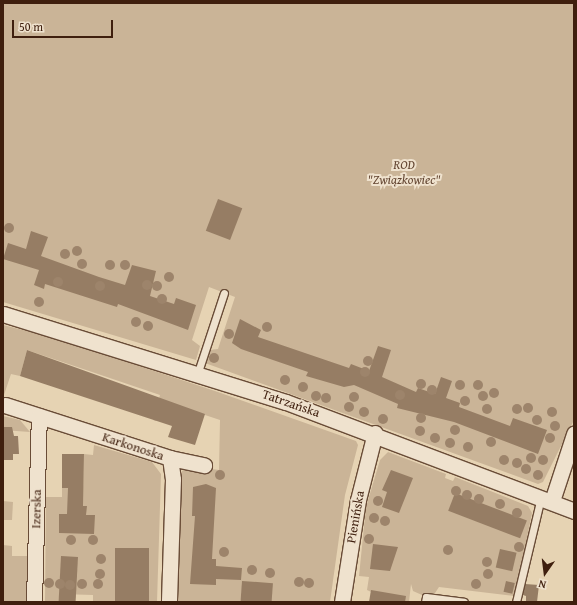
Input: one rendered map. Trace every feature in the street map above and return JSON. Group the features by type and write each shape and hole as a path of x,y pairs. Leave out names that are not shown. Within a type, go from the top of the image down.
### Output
{"street":[{"name":"Tatrzańska","path":"3,314 198,372 374,433 574,511"},
{"name":"Karkonoska","path":"5,405 170,458 173,479 169,602"},
{"name":"Izerska","path":"34,602 39,416"},
{"name":"Pienińska","path":"342,602 358,500 374,433"},
{"path":"546,499 574,434"},
{"path":"170,458 204,465"}],"lane":[{"path":"198,372 224,293"},
{"path":"516,602 546,499"},
{"path":"425,602 426,597 464,602"}],"green space":[{"name":"ROD \"Związkowiec\"","path":"3,3 574,3 574,420 543,482 538,484 205,363 209,350 218,349 235,297 209,287 192,340 200,346 196,360 3,302"},
{"path":"3,325 51,337 215,391 356,441 358,445 345,495 330,602 178,602 180,477 182,471 191,466 219,470 220,420 163,401 156,421 153,420 160,395 27,350 20,376 11,374 3,398"},
{"path":"3,416 20,420 30,432 3,430"},
{"path":"94,445 152,462 161,474 157,602 93,602 93,595 60,594 60,602 45,602 46,497 62,497 62,488 83,488 84,454 93,455"},
{"path":"388,452 446,474 445,478 453,481 455,477 528,506 532,513 515,596 439,587 435,593 422,595 413,591 411,584 409,602 392,602 367,590 369,577 359,576 366,507 380,460"},
{"path":"3,501 13,502 12,520 3,520"},
{"path":"3,545 12,546 12,556 29,556 29,602 3,602"}],"building":[{"path":"218,199 242,208 230,240 206,231"},
{"path":"31,231 48,237 41,256 99,277 125,285 132,265 156,271 150,296 174,304 176,298 196,305 188,330 118,304 117,307 45,284 44,289 34,285 39,270 3,259 8,243 26,249"},
{"path":"240,319 261,330 258,337 349,368 351,364 369,371 378,346 391,350 382,377 416,392 418,388 435,394 441,377 452,381 446,398 460,403 459,407 510,426 513,418 547,430 538,454 454,422 397,408 398,404 354,385 344,387 306,376 308,372 241,349 232,343"},
{"path":"27,350 205,414 195,445 168,437 172,426 20,376"},
{"path":"3,427 12,427 14,436 18,436 19,454 13,454 13,460 3,460"},
{"path":"62,454 84,454 83,506 87,506 86,515 95,515 94,534 59,533 59,514 67,514 68,488 62,488"},
{"path":"391,470 413,478 399,513 382,507 387,492 382,490"},
{"path":"206,484 216,488 212,559 216,559 216,566 242,568 241,580 216,579 216,585 190,584 195,516 192,516 193,487"},
{"path":"455,493 527,521 520,538 448,511"},
{"path":"373,544 398,547 390,571 370,569"},
{"path":"115,548 149,548 149,602 115,602"},
{"path":"500,549 517,553 512,571 496,568"},
{"path":"61,556 78,557 76,602 59,602"},
{"path":"242,581 273,583 272,602 241,602"},
{"path":"506,581 515,583 512,594 504,592"},
{"path":"525,584 539,585 537,602 526,602 526,596 523,595"},
{"path":"371,590 406,596 405,602 369,602"}]}
